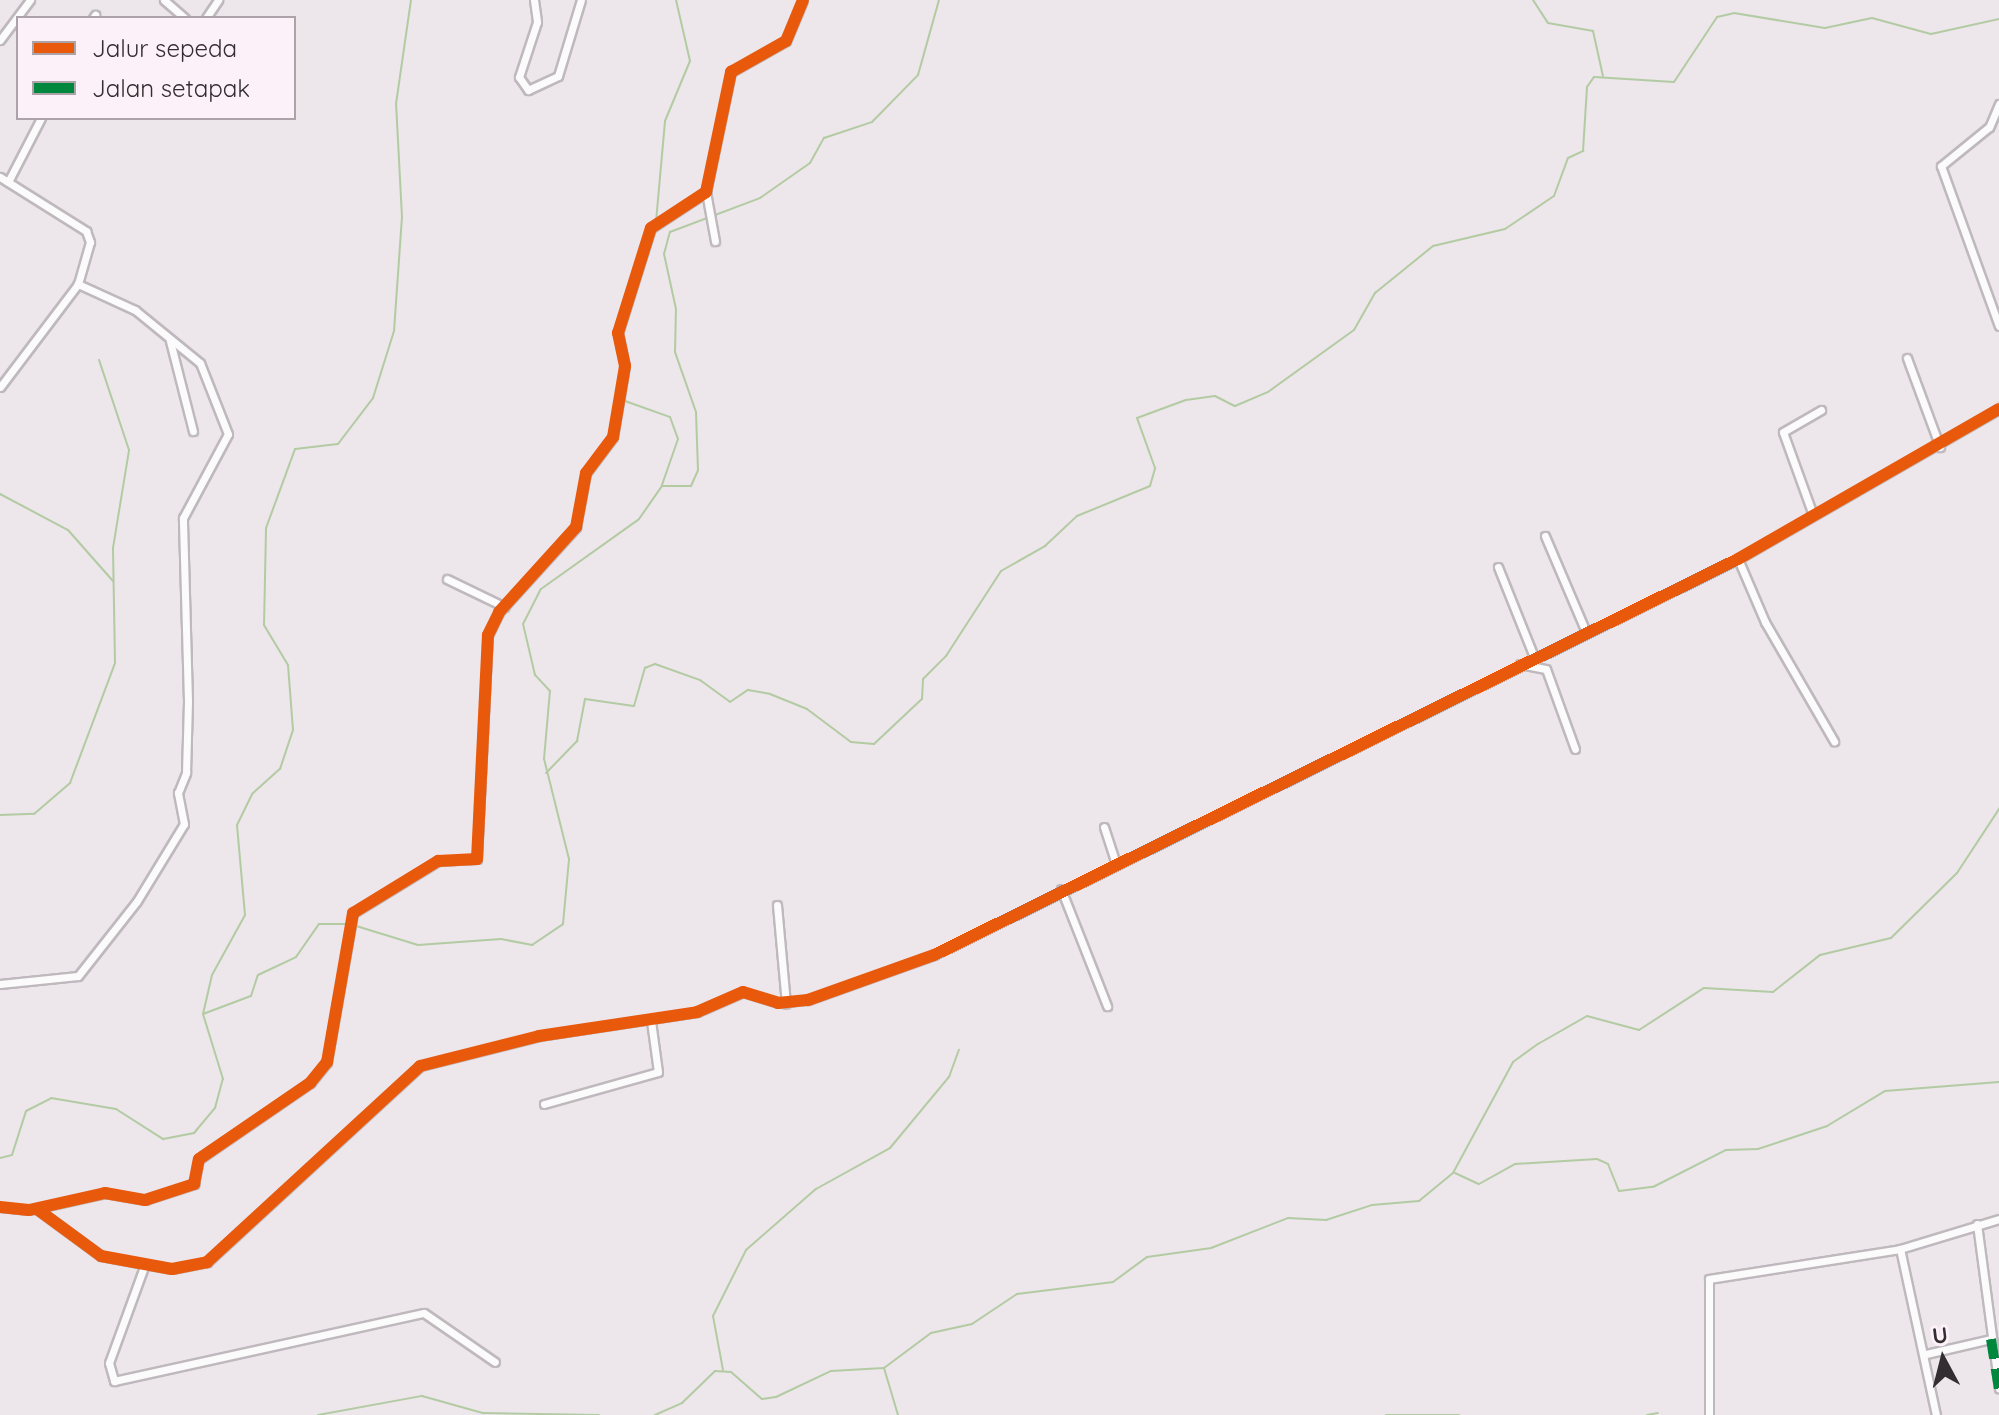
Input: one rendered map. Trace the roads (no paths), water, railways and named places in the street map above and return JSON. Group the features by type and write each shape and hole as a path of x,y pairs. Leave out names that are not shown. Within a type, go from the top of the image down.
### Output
{"street":[{"path":"164,0 183,16"},
{"path":"534,0 537,22 519,77 528,90 558,76 581,0"},
{"path":"715,241 706,192 731,72 786,41 803,0"},
{"path":"0,40 16,19"},
{"path":"1999,104 1989,127 1941,166 1999,326"},
{"path":"8,182 40,120"},
{"path":"0,177 86,231 78,284 0,387"},
{"path":"0,1207 37,1209 105,1193 145,1200 187,1188 199,1159 310,1083 327,1062 353,913 438,861 477,859 488,635 505,607 576,527 586,473 613,437 625,366 618,333 651,228 706,192"},
{"path":"0,984 78,976 137,901 184,824 178,793 186,773 188,701 183,518 228,430 209,375 135,310 78,284"},
{"path":"170,341 193,431"},
{"path":"1907,358 1940,447"},
{"path":"37,1209 101,1256 172,1269 207,1262 420,1066 539,1036 651,1021 708,1009 743,992 786,1004 934,955 1061,889 1738,559 1940,447 1999,409"},
{"path":"1813,515 1783,432 1821,410"},
{"path":"1545,536 1586,632"},
{"path":"1738,559 1765,622 1834,741"},
{"path":"1498,567 1534,657"},
{"path":"447,579 505,607"},
{"path":"1520,664 1546,669 1575,749"},
{"path":"1104,827 1116,863"},
{"path":"1061,889 1107,1006"},
{"path":"777,905 786,1004"},
{"path":"544,1104 658,1072 651,1021"},
{"path":"1709,1415 1709,1279 1900,1249 1999,1219"},
{"path":"1977,1224 1999,1389"},
{"path":"1900,1249 1926,1354 1936,1415"},
{"path":"145,1264 109,1363 114,1381 424,1313 495,1362"},
{"path":"1926,1354 1991,1339"}],"waterway":[{"path":"0,1158 12,1155 26,1111 51,1098 116,1109 163,1139 194,1133 215,1108 223,1079 203,1014 212,975 245,915 237,825 252,794 280,769 293,730 288,665 264,625 266,528 295,449 338,444 373,398 394,331 402,217 396,104 411,0"},
{"path":"656,222 665,121 690,61 676,0"},
{"path":"353,925 418,945 501,939 532,945 563,924 569,859 544,759 550,691 535,675 523,624 541,589 639,519 662,486 691,486 698,470 696,412 675,352 676,309 664,254 670,232 760,198 810,163 824,138 872,122 918,75 939,0"},
{"path":"1533,0 1548,23 1593,31 1603,76"},
{"path":"546,773 577,741 585,699 634,706 645,668 655,664 700,680 730,702 748,690 770,694 807,709 851,742 874,744 922,699 923,679 946,656 1001,571 1045,546 1077,516 1150,486 1155,468 1137,418 1186,400 1215,396 1235,406 1268,392 1354,330 1375,293 1433,246 1505,229 1554,196 1568,158 1583,151 1587,87 1594,77 1674,82 1717,17 1734,13 1825,28 1872,18 1931,34 1999,19"},
{"path":"626,321 634,292"},
{"path":"622,330 627,359"},
{"path":"0,815 34,814 70,783 115,663 113,548 129,450 99,360"},
{"path":"626,381 625,401 670,417 678,439 662,485"},
{"path":"0,494 68,530 113,581"},
{"path":"655,1415 682,1403 715,1371 731,1372 762,1399 776,1397 831,1371 884,1368 931,1333 972,1324 1017,1294 1113,1282 1147,1257 1211,1248 1288,1218 1326,1220 1372,1205 1419,1201 1453,1173 1513,1062 1538,1044 1587,1016 1639,1030 1704,988 1773,992 1820,955 1891,938 1957,873 1999,809"},
{"path":"203,1014 251,996 258,975 296,957 319,924 347,924"},
{"path":"723,1370 713,1316 746,1250 816,1189 890,1148 949,1077 959,1050"},
{"path":"1455,1173 1479,1184 1515,1164 1597,1159 1608,1164 1619,1191 1653,1187 1726,1150 1758,1149 1827,1126 1885,1091 1999,1082"},
{"path":"884,1368 898,1415"},
{"path":"318,1415 422,1396 483,1413 599,1415"},
{"path":"1647,1415 1658,1413"},
{"path":"1386,1415 1459,1415"}]}
